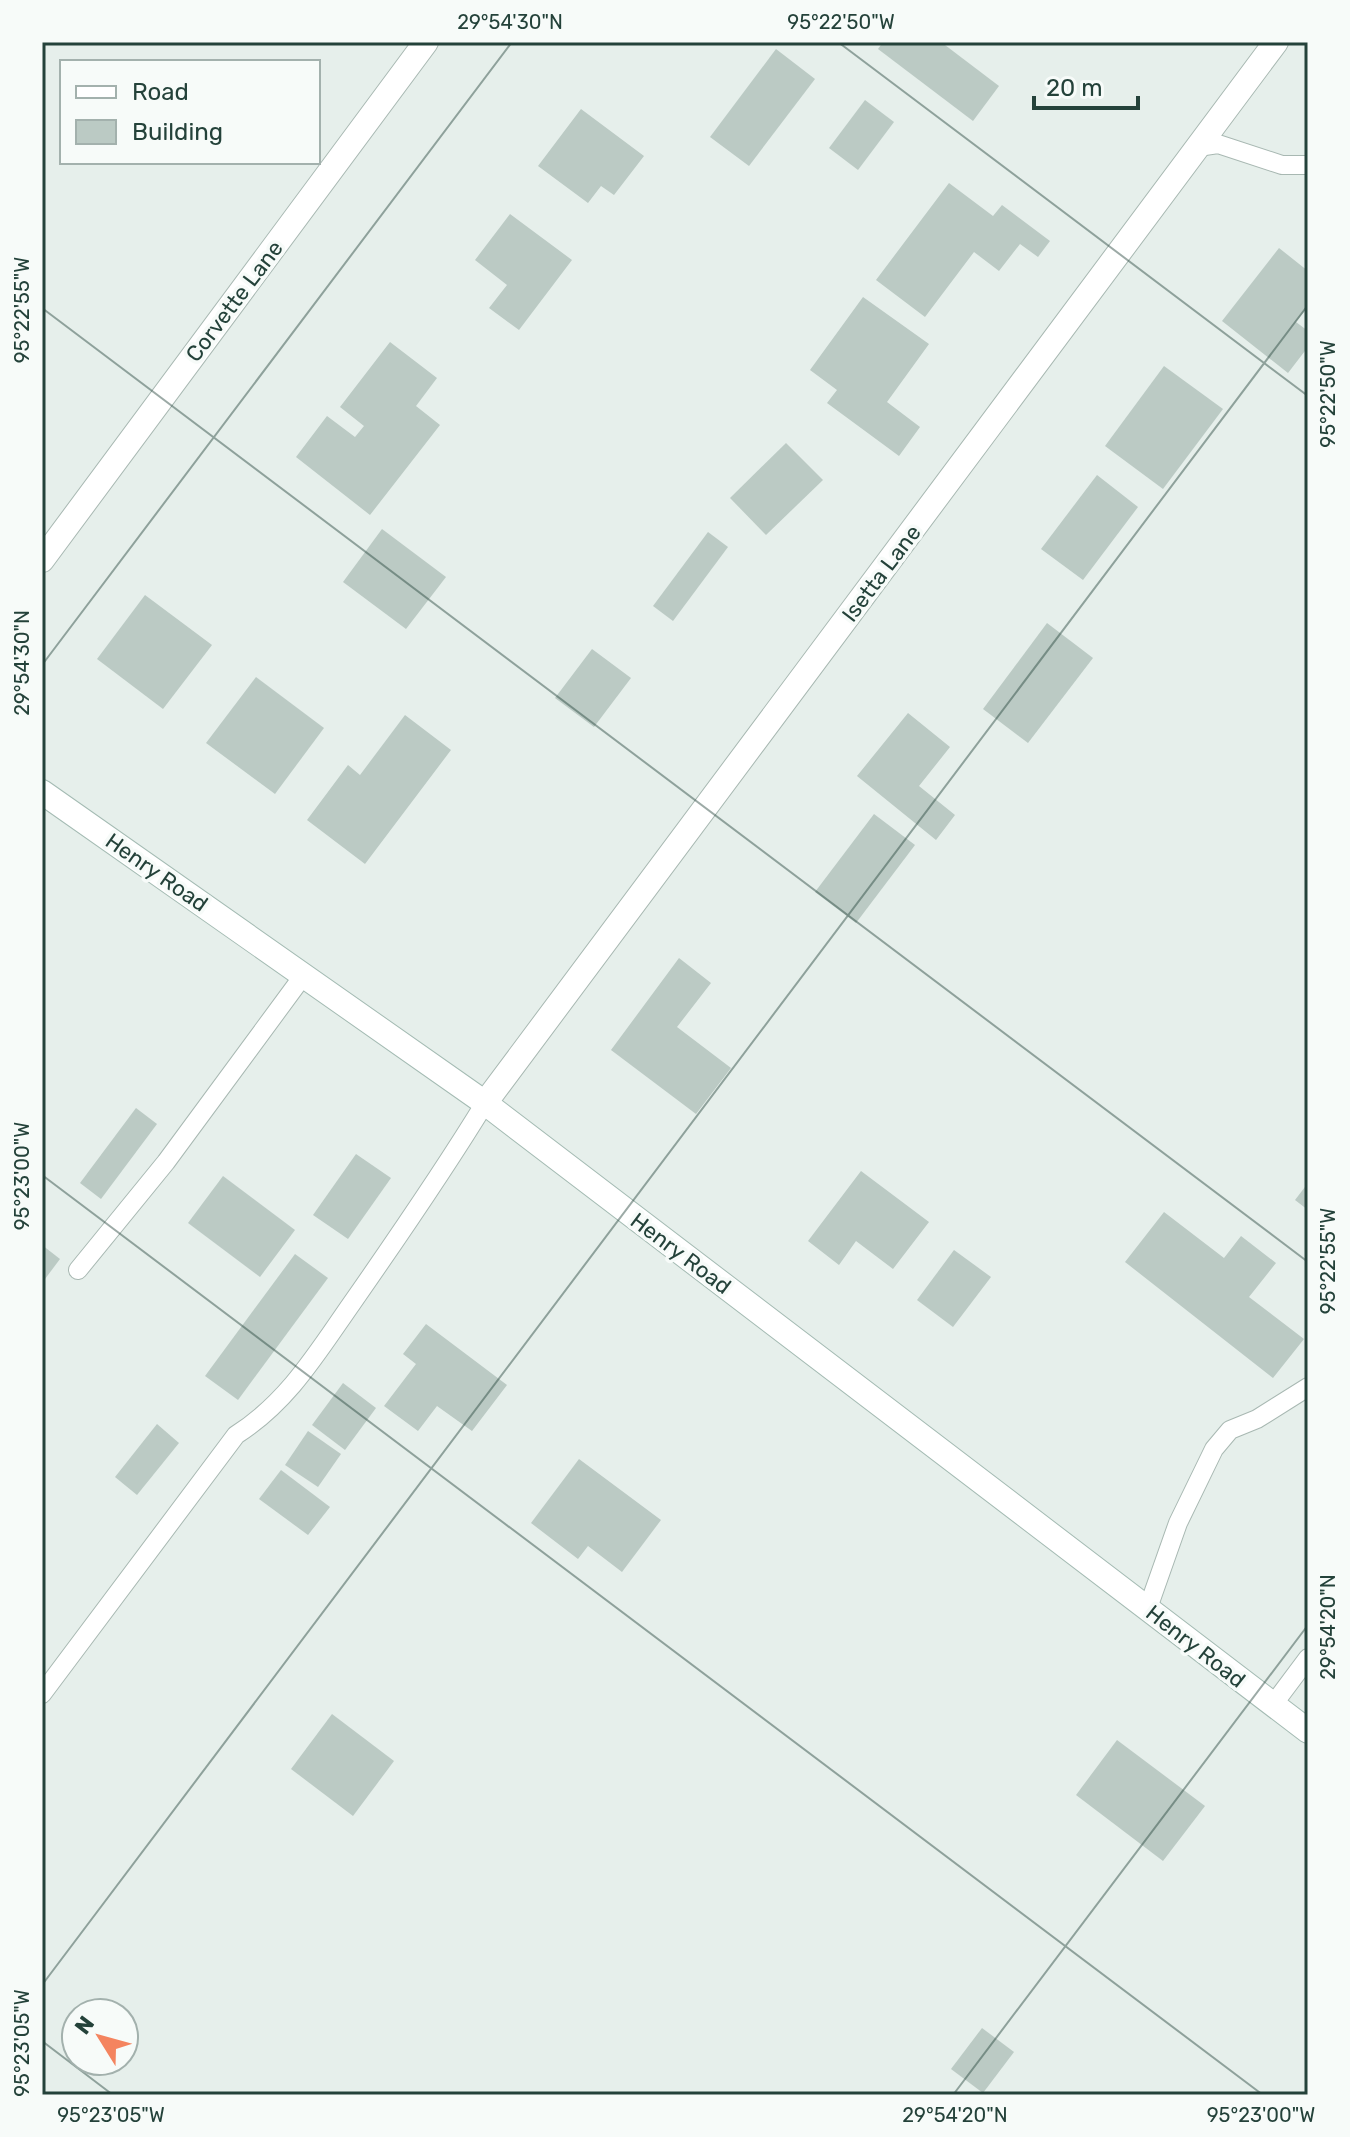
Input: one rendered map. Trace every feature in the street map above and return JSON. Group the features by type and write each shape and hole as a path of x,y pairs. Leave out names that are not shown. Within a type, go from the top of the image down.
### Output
{"street":[{"name":"Corvette Lane","path":"42,560 426,42"},
{"name":"Isetta Lane","path":"485,1103 1276,42"},
{"name":"Henry Road","path":"46,802 485,1103 1308,1731"}],"lane":[{"path":"1198,147 1218,144 1268,161 1308,165"},
{"path":"78,1270 166,1162 303,976"},
{"path":"42,1694 236,1435 266,1416 304,1370 428,1196 485,1103"},
{"path":"1148,1608 1178,1523 1214,1449 1230,1430 1257,1419 1308,1387"},
{"path":"1272,1706 1308,1658"}],"building":[{"path":"883,42 941,42 999,86 973,121 878,49"},
{"path":"776,49 815,79 749,166 710,137"},
{"path":"865,100 894,122 858,170 829,148"},
{"path":"581,109 644,156 614,195 601,186 588,203 538,166"},
{"path":"949,183 993,216 1002,205 1050,241 1038,257 1020,244 999,271 974,252 925,317 876,280"},
{"path":"510,214 572,260 519,330 489,308 507,285 475,260"},
{"path":"1279,248 1308,271 1308,307 1296,322 1308,331 1308,347 1288,373 1222,321"},
{"path":"863,297 929,344 887,402 920,427 899,456 827,403 837,390 810,370"},
{"path":"390,342 437,378 416,406 440,425 370,515 296,457 327,416 355,437 364,426 340,407"},
{"path":"1164,366 1223,409 1163,489 1105,446"},
{"path":"786,443 823,480 766,535 730,498"},
{"path":"1097,475 1138,507 1083,580 1041,549"},
{"path":"382,529 446,577 406,629 343,582"},
{"path":"708,532 728,547 673,621 653,606"},
{"path":"145,595 212,645 163,709 97,659"},
{"path":"1047,623 1093,658 1028,743 983,709"},
{"path":"592,649 631,678 594,727 555,698"},
{"path":"256,677 324,728 275,794 206,743"},
{"path":"908,713 950,747 919,786 955,815 936,840 857,776"},
{"path":"405,715 451,750 365,864 307,820 348,765 360,775"},
{"path":"874,814 915,845 856,923 815,892"},
{"path":"679,958 711,983 677,1027 731,1068 696,1114 611,1050"},
{"path":"136,1108 157,1124 101,1199 80,1183"},
{"path":"356,1154 391,1178 348,1239 313,1215"},
{"path":"861,1171 929,1222 893,1269 856,1241 839,1265 808,1241"},
{"path":"223,1176 295,1230 260,1277 188,1223"},
{"path":"1308,1183 1308,1210 1295,1200"},
{"path":"1164,1212 1224,1258 1241,1236 1276,1263 1249,1297 1304,1339 1273,1378 1125,1262"},
{"path":"42,1245 60,1259 42,1283"},
{"path":"954,1250 991,1277 953,1327 917,1300"},
{"path":"295,1254 328,1278 238,1400 205,1376"},
{"path":"426,1324 507,1385 472,1431 437,1406 418,1431 384,1406 416,1364 403,1354"},
{"path":"343,1383 376,1408 345,1450 312,1425"},
{"path":"157,1424 179,1443 137,1495 115,1477"},
{"path":"308,1431 341,1454 318,1487 285,1465"},
{"path":"579,1459 661,1520 622,1572 588,1546 578,1559 531,1523"},
{"path":"281,1470 330,1507 308,1535 259,1499"},
{"path":"332,1714 394,1761 353,1816 291,1769"},
{"path":"1117,1740 1205,1806 1163,1861 1076,1795"},
{"path":"982,2028 1014,2052 983,2093 951,2069"}]}
